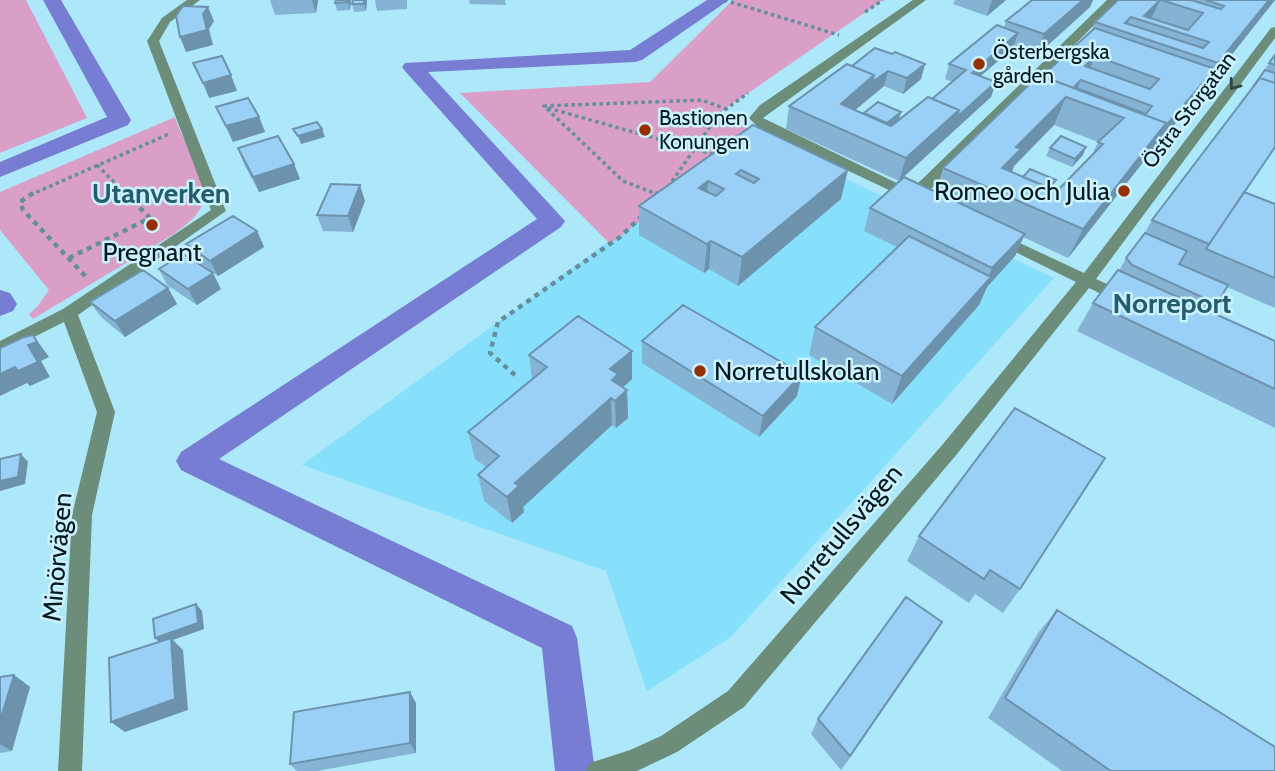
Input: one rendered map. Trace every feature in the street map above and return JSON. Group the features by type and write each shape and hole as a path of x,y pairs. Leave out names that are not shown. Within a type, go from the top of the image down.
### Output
{"street":[{"path":"0,348 69,313 219,211 153,41 166,20 194,0"},
{"path":"920,0 755,118 765,127 919,200 1104,4"},
{"name":"Östra Storgatan","path":"1086,281 1275,30"},
{"path":"987,233 1137,304"},
{"name":"Norretullsvägen","path":"598,771 632,761 669,744 736,699 950,449 1086,281"},
{"name":"Minörvägen","path":"69,313 106,412 82,515 70,771"}],"path":[{"path":"724,0 860,41"},
{"path":"740,5 746,0"},
{"path":"544,106 702,100 726,109"},
{"path":"544,106 721,157 711,163"},
{"path":"544,106 623,181 663,196"},
{"path":"663,196 692,148 718,115"},
{"path":"100,292 23,210 20,202 34,192 187,127"},
{"path":"69,258 150,218 97,164"},
{"path":"654,204 672,189"},
{"path":"515,375 490,353 498,322 620,237 646,212"}],"shaded area":[{"path":"0,0 26,0 87,118 0,153"},
{"path":"733,0 883,0 718,114 756,133 610,244 460,93 650,82"},
{"path":"175,117 202,182 203,201 199,211 174,234 33,319 29,314 49,290 0,230 0,192"},
{"name":"Norretullskolan","path":"754,135 1054,278 731,637 647,691 606,571 302,465"}],"building":[{"path":"336,0 349,0 335,3"},
{"path":"353,0 364,0 364,4 352,4"},
{"path":"1032,0 1083,0 1044,34 1006,21"},
{"path":"1118,0 1160,0 1144,16 1188,30 1203,13 1161,0 1191,0 1221,9 1224,6 1205,0 1269,0 1218,63 1095,22","holes":["1131,17 1209,42 1203,48 1125,23"]},
{"path":"183,6 208,7 203,14 207,30 180,37 176,16"},
{"path":"997,25 1018,33 972,73 996,82 957,117 959,110 932,99 966,70 949,64"},
{"path":"1095,28 1215,69 1163,129 1166,123 1042,76","holes":["1095,56 1159,79 1150,89 1085,66","1081,80 1152,106 1146,114 1074,87"]},
{"path":"875,48 892,54 895,52 925,64 907,78 888,71 872,82 874,75 852,66"},
{"path":"222,56 231,75 203,83 193,63"},
{"path":"847,64 874,75 841,104 891,126 928,97 959,110 906,158 789,106"},
{"path":"1265,70 1275,73 1275,83 1260,78 1250,91"},
{"path":"1039,75 1166,123 1083,229 943,168","holes":["1066,97 1124,118 1098,142 1103,144 1057,191 1002,168 1021,149 1016,147"]},
{"path":"1260,78 1275,83 1275,147 1209,244 1152,220"},
{"path":"248,98 259,117 226,126 216,107"},
{"path":"878,102 901,112 887,123 864,113"},
{"path":"317,122 322,129 298,136 293,129"},
{"path":"753,125 848,170 742,257 711,241 707,244 639,206","holes":["741,170 759,179 754,183 736,174","708,181 724,189 716,196 699,188"]},
{"path":"278,136 294,164 253,177 238,148"},
{"path":"1061,136 1086,147 1075,159 1050,148"},
{"path":"1030,169 1056,180 1049,188 1023,177"},
{"path":"904,177 1025,234 992,268 870,208"},
{"path":"331,184 360,185 348,216 317,215"},
{"path":"1244,192 1275,204 1275,278 1206,249"},
{"path":"233,216 257,231 210,261 186,244"},
{"path":"1145,233 1187,251 1179,264 1228,285 1217,304 1132,265 1126,258"},
{"path":"909,236 991,277 902,376 815,327"},
{"path":"183,254 213,273 188,289 159,269"},
{"path":"143,270 168,288 115,321 90,302"},
{"path":"1118,270 1275,341 1275,389 1093,303"},
{"path":"683,305 802,374 763,416 642,341"},
{"path":"578,316 632,351 610,369 618,374 612,380 627,390 615,401 611,398 515,483 519,486 507,497 478,475 499,456 468,432 547,367 529,355"},
{"path":"33,335 37,342 28,345 38,362 18,371 15,367 0,374 0,348"},
{"path":"1015,408 1105,458 1020,589 990,570 984,579 919,536"},
{"path":"21,454 18,477 0,481 0,459"},
{"path":"906,597 942,622 850,756 818,719"},
{"path":"196,604 198,623 155,638 153,619"},
{"path":"1057,610 1275,747 1275,771 1111,771 1005,698"},
{"path":"171,638 175,699 111,722 109,658"},
{"path":"14,675 0,721 0,677"},
{"path":"410,692 410,743 290,764 294,712"}],"waterway":[{"path":"0,170 120,120 52,0"},
{"path":"575,771 559,638 192,461 552,221 412,67 635,56 720,0"},
{"path":"0,300 3,304 0,306"}],"place":[{"name":"Österbergska gården","path":"979,64"},
{"name":"Bastionen Konungen","path":"645,130"},
{"name":"Romeo och Julia","path":"1124,191"},
{"name":"Pregnant","path":"152,225"},
{"name":"Norretullskolan","path":"700,371"}],"district":[{"name":"Utanverken","path":"161,193"},
{"name":"Norreport","path":"1172,303"}]}
